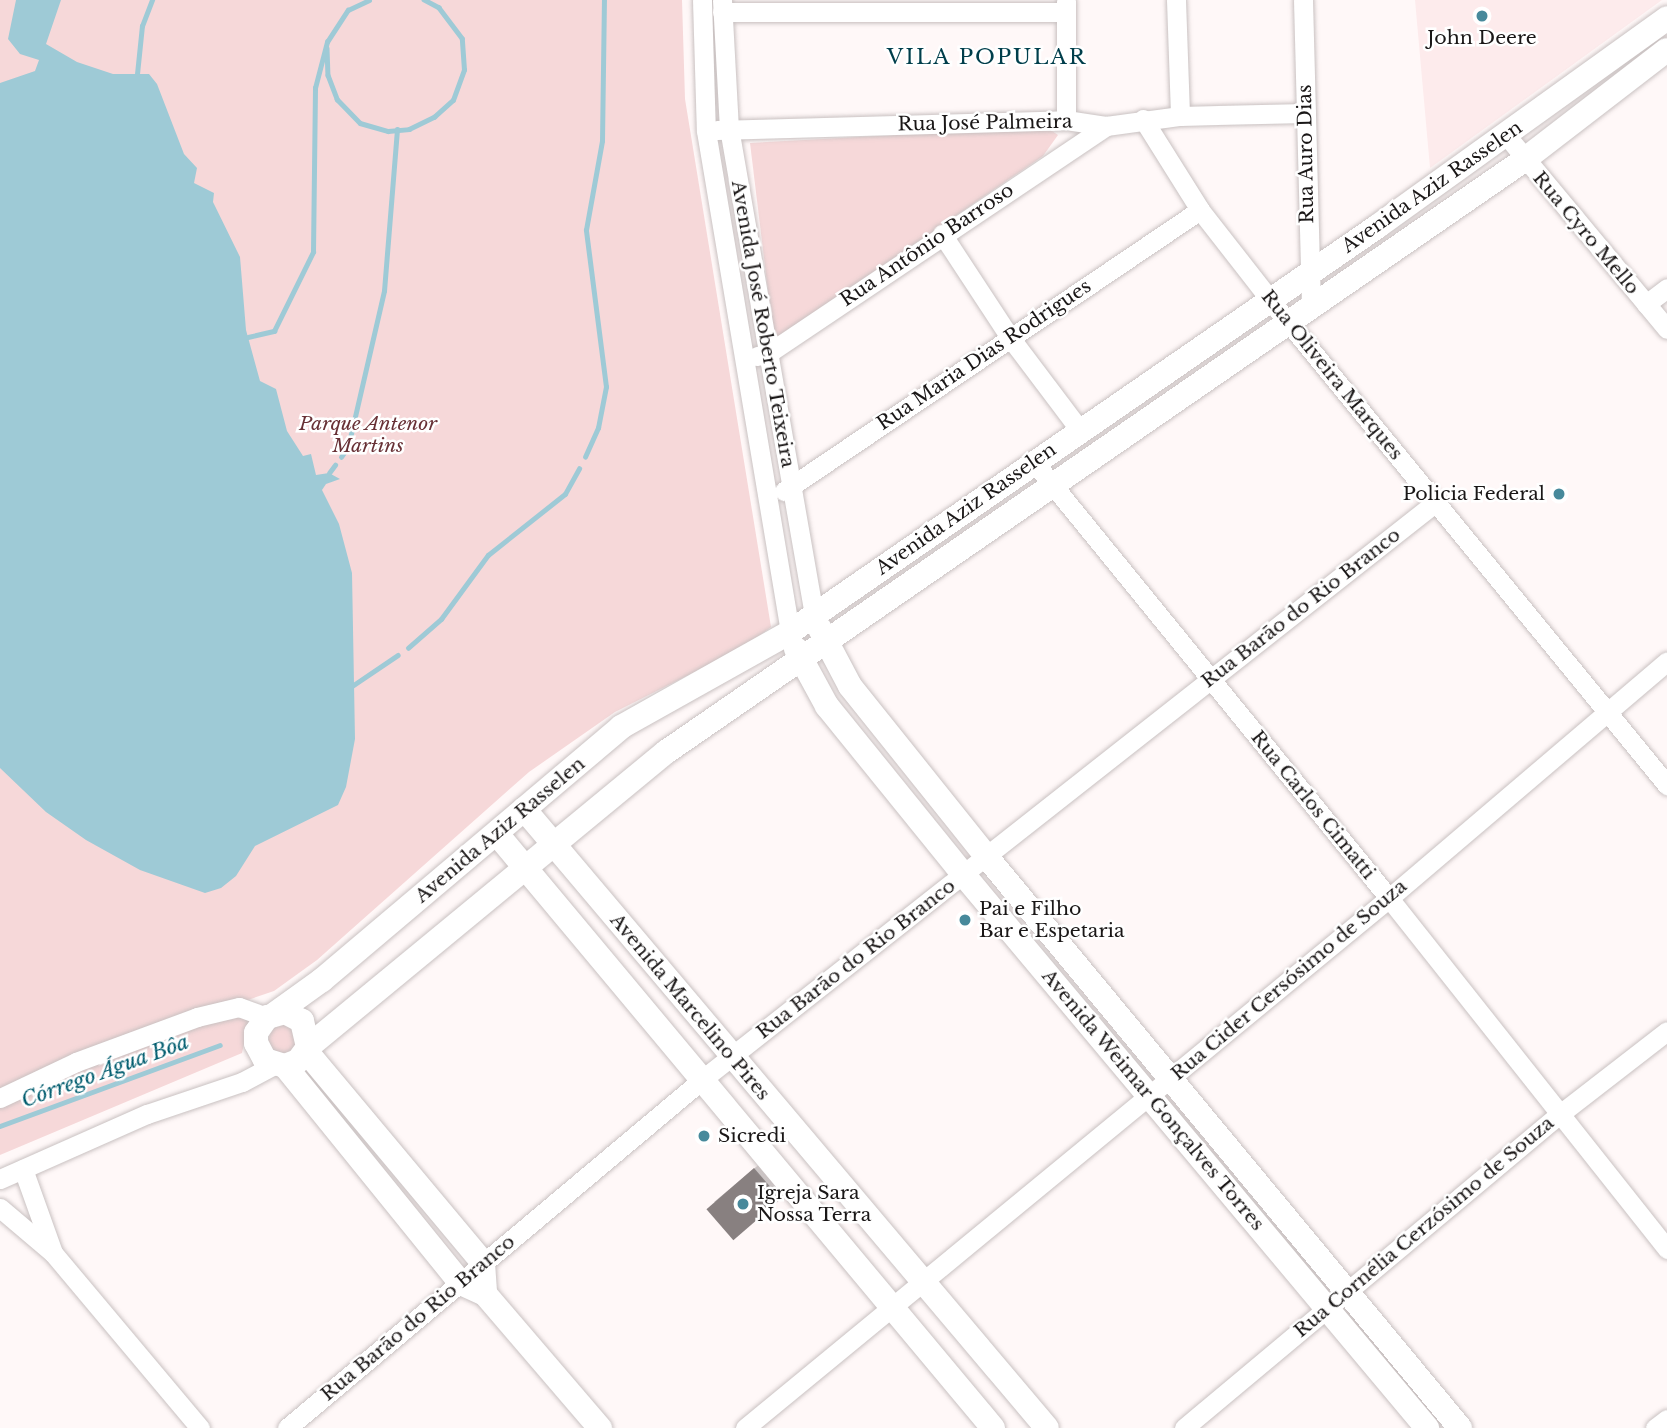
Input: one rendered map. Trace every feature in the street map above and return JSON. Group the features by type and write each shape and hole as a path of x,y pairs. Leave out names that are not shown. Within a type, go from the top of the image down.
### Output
{"main road":[{"name":"Avenida Aziz Rasselen","path":"279,1065 298,1061 307,1049 666,752 827,644 1051,484 1279,311 1309,272 1506,135 1667,18"},
{"name":"Avenida Aziz Rasselen","path":"272,1015 322,981 621,727 790,632 1079,429 1279,311 1311,307 1524,160 1667,50"},
{"name":"Avenida José Roberto Teixeira","path":"814,615 827,644"},
{"name":"Avenida Weimar Gonçalves Torres","path":"790,632 801,662 827,706 963,874 1150,1094 1427,1428"},
{"name":"Avenida Weimar Gonçalves Torres","path":"827,644 850,686 986,856 1460,1428"},
{"name":"Avenida Marcelino Pires","path":"524,809 1047,1428"},
{"name":"Avenida Marcelino Pires","path":"497,834 704,1078 993,1428"},
{"path":"485,1294 484,1263 307,1049 302,1021 272,1015 260,1024 256,1043 265,1060 279,1065 461,1283 485,1294 600,1428"},
{"path":"441,1258 463,1239"}],"street":[{"name":"Avenida José Roberto Teixeira","path":"702,0 706,131 790,632"},
{"path":"1176,0 1180,116"},
{"name":"Rua Auro Dias","path":"1303,0 1311,307"},
{"name":"Avenida José Roberto Teixeira","path":"722,6 729,128 814,615"},
{"path":"722,6 1066,6 1066,120"},
{"name":"Rua José Palmeira","path":"706,131 729,128 1066,120 1106,126 1180,116 1306,113"},
{"name":"Rua Oliveira Marques","path":"1143,119 1200,209 1279,311 1667,785"},
{"name":"Rua Antônio Barroso","path":"746,358 767,354 1106,126"},
{"name":"Rua Cyro Mello","path":"1506,135 1524,160 1667,329"},
{"name":"Rua Maria Dias Rodrigues","path":"767,498 792,488 1009,336 1200,209"},
{"path":"942,234 1009,336 1079,429"},
{"path":"1646,304 1667,288"},
{"name":"Rua Carlos Cimatti","path":"1034,462 1389,898 1667,1250"},
{"name":"Rua Barão do Rio Branco","path":"287,1428 704,1078 1436,502"},
{"name":"Rua Cider Cersósimo de Souza","path":"745,1428 1389,898 1667,661"},
{"path":"0,1098 76,1062 197,1017 239,1007 272,1015"},
{"name":"Rua Cornélia Cerzósimo de Souza","path":"1184,1428 1560,1114 1667,1031"},
{"path":"0,1179 148,1114 242,1082 279,1065"},
{"path":"23,1169 38,1201 53,1253"},
{"path":"4,1214 38,1201"},
{"path":"4,1214 53,1253 200,1428"},
{"path":"1655,1428 1667,1419"}],"shaded area":[{"path":"1415,0 1662,0 1430,168"}],"green space":[{"name":"Parque Antenor Martins","path":"0,0 682,0 685,99 771,627 744,647 615,712 529,772 317,960 274,991 239,1003 234,1012 240,1018 250,1018 242,1053 0,1155"},
{"path":"1046,127 1058,135 1043,156 774,340 750,143"},
{"path":"283,1025 293,1029 297,1039 293,1049 283,1053 273,1049 269,1039 273,1029"}],"water":[{"path":"16,0 61,0 46,44 77,62 113,74 149,74 157,84 184,154 197,168 194,183 214,193 213,202 240,257 246,330 260,381 276,389 287,431 303,456 311,454 316,475 329,473 340,479 326,484 322,490 339,524 352,573 355,739 346,787 338,805 255,846 236,876 221,888 205,893 140,870 86,840 46,812 0,768 0,83 35,71 39,60 20,54 8,39"}],"building":[{"name":"Igreja Sara Nossa Terra","path":"754,1168 781,1199 733,1240 706,1209"}],"waterway":[{"path":"137,74 142,26 152,0"},
{"path":"248,337 274,331 313,252 315,88 327,42 348,10 369,0"},
{"path":"327,48 328,75 337,99 360,123 388,131 409,129 434,117 453,100 464,70 462,39 439,8 424,0"},
{"path":"585,457 598,428 606,387 586,230 602,141 604,0"},
{"path":"341,457 348,447 384,291 397,130"},
{"path":"329,473 335,465"},
{"path":"408,648 441,619 488,555 565,494 579,469"},
{"path":"352,686 398,655"},
{"name":"Córrego Água Bôa","path":"0,1126 220,1045"}],"place":[{"name":"John Deere","path":"1482,16"},
{"name":"Policia Federal","path":"1559,494"},
{"name":"Pai e Filho Bar e Espetaria","path":"965,920"},
{"name":"Sicredi","path":"704,1136"},
{"name":"Igreja Sara Nossa Terra","path":"743,1204"}],"district":[{"name":"VILA POPULAR","path":"987,57"}]}
